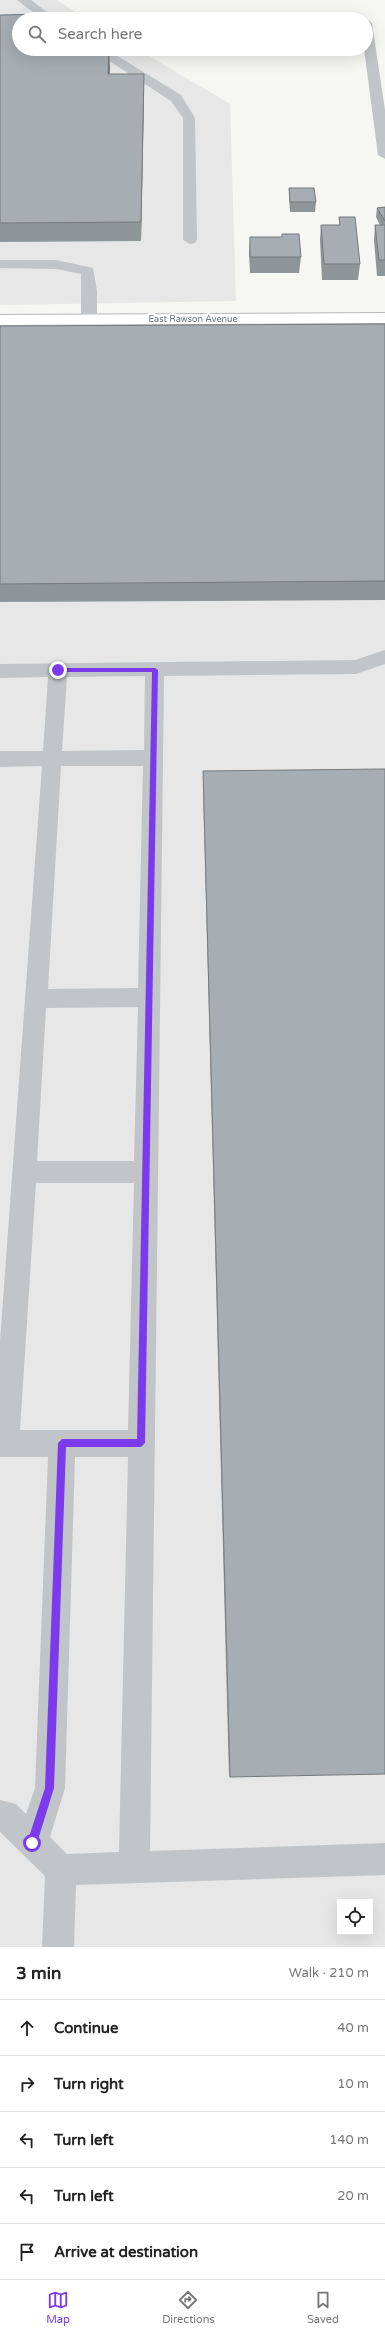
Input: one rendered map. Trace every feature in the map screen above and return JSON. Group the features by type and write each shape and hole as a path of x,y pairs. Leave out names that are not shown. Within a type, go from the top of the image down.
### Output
{"main road":[{"name":"East Rawson Avenue","path":"0,320 385,318"}],"lane":[{"path":"23,0 40,12"},
{"path":"108,56 176,98 189,118 190,240"},
{"path":"371,56 385,155"},
{"path":"0,264 59,264 75,266 88,271 90,291 89,320"},
{"path":"0,671 356,667 385,657"},
{"path":"58,670 24,1172 3,1444 141,1443"},
{"path":"134,1869 155,670"},
{"path":"0,759 153,758"},
{"path":"36,999 149,996"},
{"path":"24,1172 146,1172"},
{"path":"32,1843 50,1788 62,1443"},
{"path":"0,1816 5,1815 61,1870 134,1869 385,1860"},
{"path":"58,1947 61,1870"}],"shaded area":[{"path":"0,0 57,0 75,12 12,12 12,56 149,56 230,104 236,301 0,305"},
{"path":"385,336 385,1947 0,1947 0,339"}],"building":[{"path":"0,15 12,15 12,56 109,56 108,74 144,74 141,222 0,223"},
{"path":"289,188 314,188 316,202 290,202"},
{"path":"385,207 385,221 377,208"},
{"path":"339,217 355,217 360,264 324,264 321,225 340,225"},
{"path":"375,225 385,225 385,260 379,260"},
{"path":"282,234 299,234 301,257 250,257 250,237 282,237"},
{"path":"385,324 385,581 0,584 0,326"},
{"path":"385,769 385,1774 230,1777 203,771"}],"route":[{"path":"32,1843 50,1788 62,1443 141,1443 155,670 58,670"}]}
